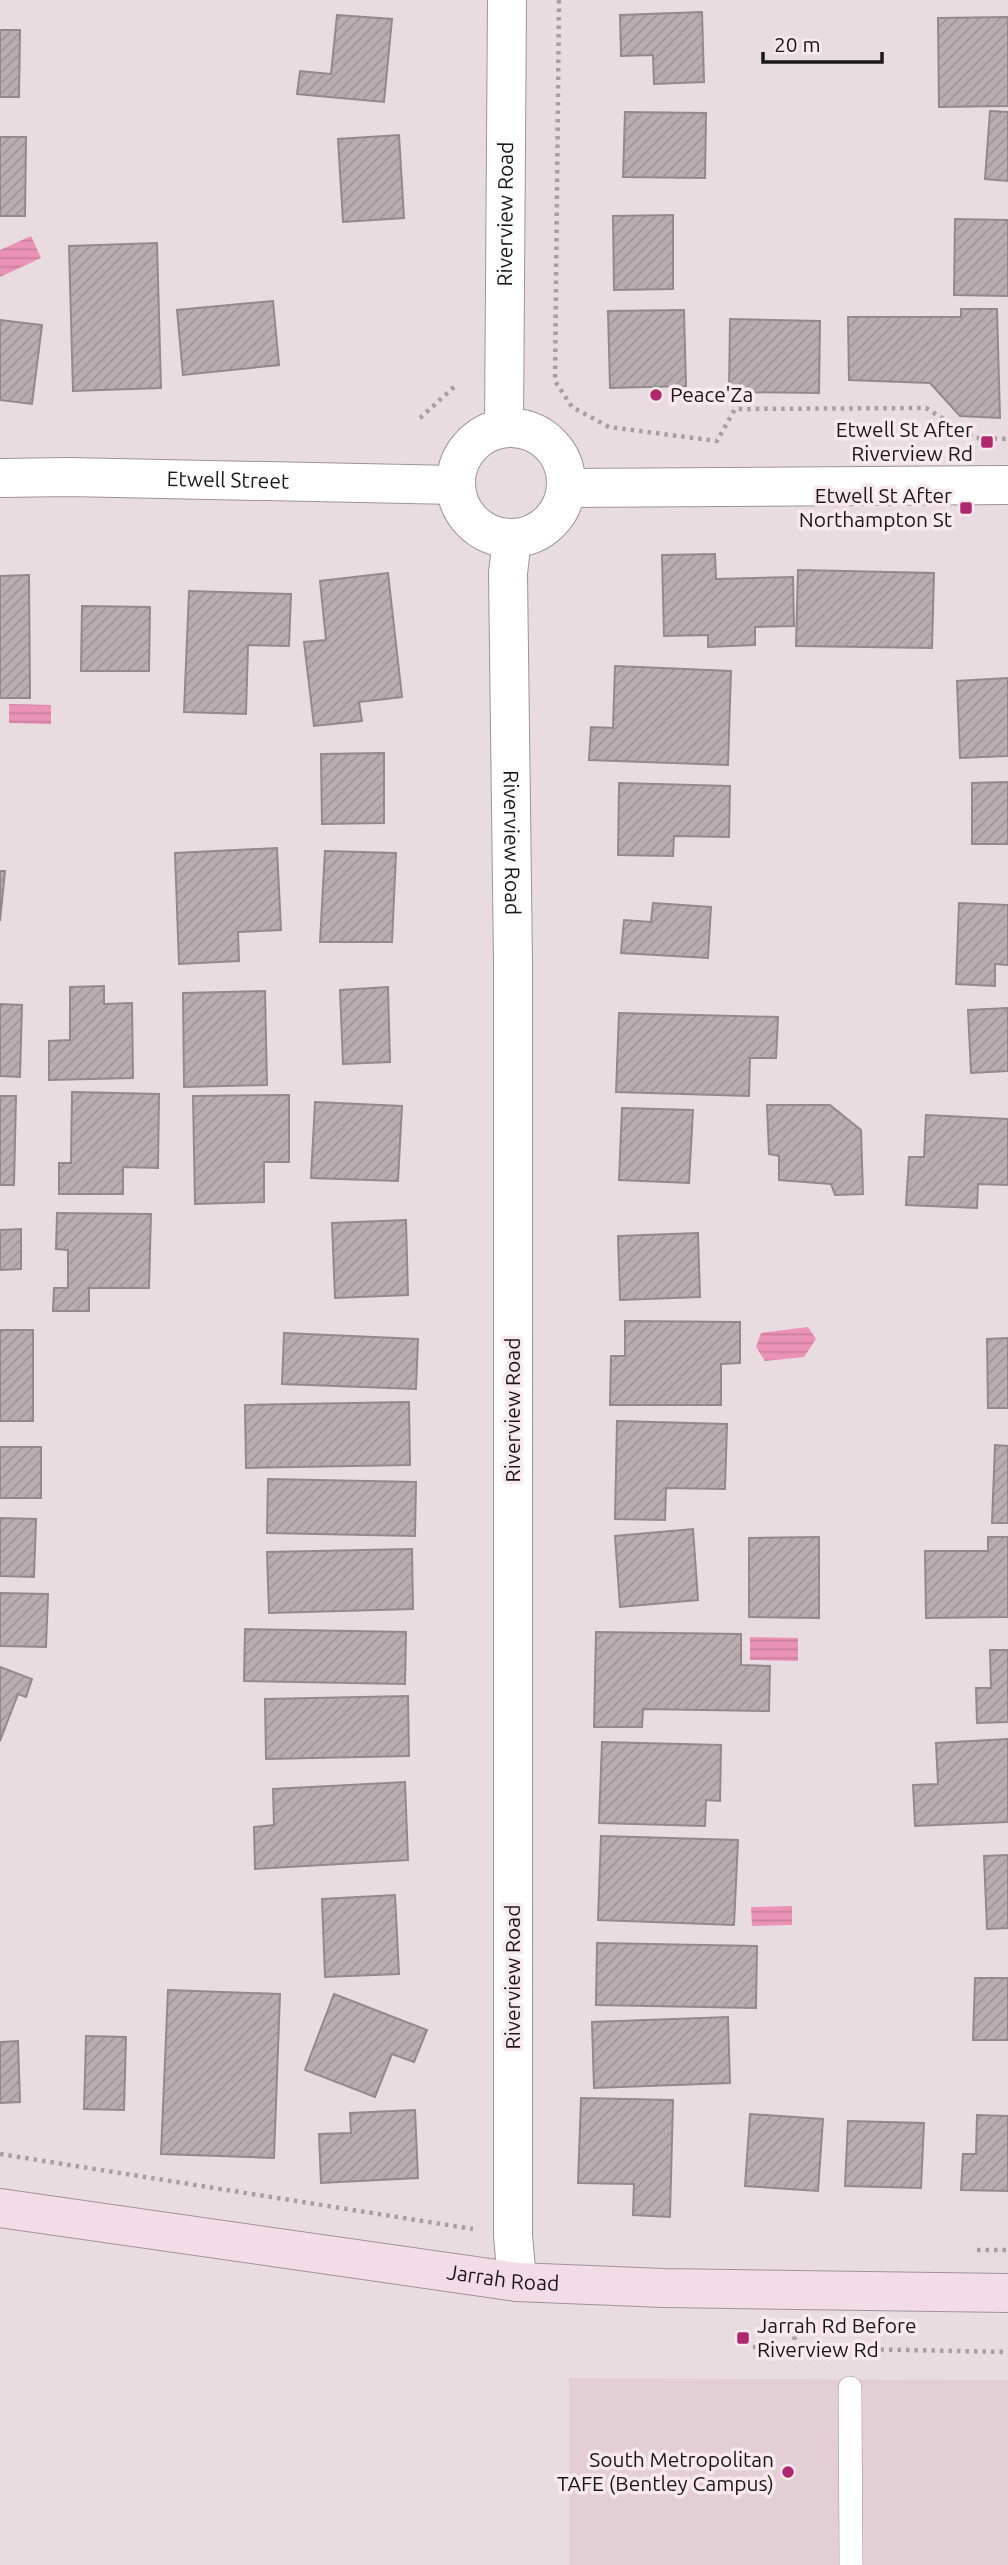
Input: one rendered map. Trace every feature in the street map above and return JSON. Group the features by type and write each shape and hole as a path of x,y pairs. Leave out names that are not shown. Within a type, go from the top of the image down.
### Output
{"street":[{"name":"Riverview Road","path":"504,428 507,0"},
{"path":"520,428 536,433 549,443 559,456 565,471 566,488 563,503 543,529 512,539 495,537 479,529 466,517 458,502 455,485 456,469 468,447 488,432 520,428"},
{"name":"Etwell Street","path":"0,478 455,485"},
{"path":"566,488 1008,485"},
{"name":"Riverview Road","path":"512,539 508,573 513,964 513,2235 517,2282"},
{"name":"Jarrah Road","path":"0,2208 517,2282 663,2288 1008,2292"}],"lane":[{"path":"850,2388 851,2565"}],"path":[{"path":"559,0 555,381 572,407 608,427 717,441 735,409 926,408 974,438 1008,439"},
{"path":"420,418 454,387"},
{"path":"753,2347 1008,2352"}],"shaded area":[{"path":"31,236 41,258 0,277 0,250"},
{"path":"9,704 51,705 51,724 9,723"},
{"path":"808,1327 816,1339 804,1357 765,1361 756,1347 761,1333"},
{"path":"750,1637 798,1638 798,1661 750,1660"},
{"path":"792,1906 792,1925 752,1926 751,1907"},
{"name":"South Metropolitan TAFE (Bentley Campus)","path":"569,2378 1008,2380 1008,2565 569,2565"}],"building":[{"path":"702,12 704,82 654,84 653,55 621,56 620,15"},
{"path":"337,15 392,19 384,102 297,94 300,71 331,74"},
{"path":"1008,17 1008,106 939,107 938,18"},
{"path":"0,30 20,30 19,97 0,97"},
{"path":"990,111 1008,112 1008,181 985,179"},
{"path":"625,112 706,113 705,178 623,177"},
{"path":"399,135 404,218 343,222 338,139"},
{"path":"0,137 26,137 25,216 0,216"},
{"path":"673,215 673,289 614,290 613,216"},
{"path":"955,219 1008,220 1008,296 954,295"},
{"path":"157,243 161,388 73,391 69,246"},
{"path":"273,301 279,365 183,375 177,310"},
{"path":"961,309 997,309 1000,418 960,416 930,383 849,380 848,317 961,317"},
{"path":"684,310 686,386 610,388 608,311"},
{"path":"730,319 820,321 819,393 729,392"},
{"path":"0,320 42,325 32,404 0,400"},
{"path":"715,554 716,579 793,577 794,626 755,627 755,645 708,647 708,635 664,636 662,555"},
{"path":"798,570 934,573 932,648 796,646"},
{"path":"388,573 402,697 359,702 362,721 314,726 304,642 326,640 320,581"},
{"path":"29,575 30,698 0,698 0,576"},
{"path":"189,591 291,594 289,646 248,645 246,714 184,712"},
{"path":"82,606 150,607 149,671 81,671"},
{"path":"615,666 731,671 728,765 589,760 591,727 613,728"},
{"path":"1008,678 1008,756 960,758 957,681"},
{"path":"384,753 384,823 322,824 321,754"},
{"path":"1008,782 1008,844 972,844 972,783"},
{"path":"619,783 730,786 729,837 674,836 673,856 618,855"},
{"path":"277,848 281,930 238,932 239,961 179,964 175,853"},
{"path":"325,851 396,853 392,942 320,942"},
{"path":"0,871 5,871 0,921"},
{"path":"653,903 711,907 708,958 621,953 624,920 651,922"},
{"path":"959,903 1008,905 1008,965 995,964 995,986 956,984"},
{"path":"104,986 104,1004 132,1003 133,1078 49,1080 49,1041 70,1040 70,987"},
{"path":"388,987 390,1062 343,1064 340,990"},
{"path":"265,991 267,1085 184,1087 183,993"},
{"path":"0,1004 22,1005 20,1077 0,1076"},
{"path":"1008,1008 1008,1071 971,1073 968,1010"},
{"path":"619,1013 778,1017 776,1058 750,1058 749,1096 616,1092"},
{"path":"72,1092 159,1094 158,1168 123,1167 123,1194 59,1194 59,1163 71,1163"},
{"path":"289,1095 289,1162 264,1162 264,1202 195,1204 193,1096"},
{"path":"0,1096 16,1096 14,1185 0,1185"},
{"path":"315,1102 402,1106 398,1181 311,1178"},
{"path":"767,1105 830,1105 861,1130 863,1194 835,1195 831,1184 779,1180 779,1156 769,1154"},
{"path":"622,1108 693,1110 689,1183 619,1180"},
{"path":"926,1115 1008,1119 1008,1185 978,1184 977,1208 906,1205 909,1157 924,1157"},
{"path":"57,1213 151,1214 149,1288 89,1288 89,1311 53,1311 54,1288 68,1288 68,1250 56,1249"},
{"path":"406,1220 408,1295 335,1298 332,1223"},
{"path":"21,1229 21,1269 0,1270 0,1230"},
{"path":"698,1233 700,1297 620,1300 618,1236"},
{"path":"625,1321 740,1322 740,1363 721,1364 721,1405 610,1405 611,1356 625,1356"},
{"path":"0,1330 33,1330 33,1421 0,1421"},
{"path":"284,1333 418,1339 416,1389 282,1384"},
{"path":"1008,1338 1008,1408 988,1408 987,1339"},
{"path":"409,1402 410,1465 246,1468 245,1405"},
{"path":"617,1421 727,1424 725,1489 666,1488 665,1520 615,1519"},
{"path":"995,1445 1008,1446 1008,1523 992,1523"},
{"path":"0,1447 41,1447 41,1498 0,1498"},
{"path":"268,1479 416,1482 415,1536 267,1533"},
{"path":"0,1518 36,1519 34,1577 0,1576"},
{"path":"693,1529 698,1600 620,1607 615,1536"},
{"path":"819,1537 819,1618 749,1617 749,1538"},
{"path":"988,1537 1008,1537 1008,1617 926,1618 925,1551 988,1551"},
{"path":"412,1549 413,1609 269,1613 267,1552"},
{"path":"0,1593 48,1594 46,1647 0,1646"},
{"path":"245,1629 406,1632 405,1684 244,1681"},
{"path":"596,1632 741,1634 741,1665 770,1666 769,1711 643,1709 642,1727 594,1727"},
{"path":"990,1650 1008,1650 1008,1722 977,1723 976,1688 991,1688"},
{"path":"0,1667 32,1679 26,1697 18,1694 0,1741"},
{"path":"408,1696 409,1756 266,1759 265,1699"},
{"path":"1008,1739 1008,1822 915,1826 913,1785 938,1784 936,1743"},
{"path":"602,1742 721,1745 720,1801 706,1800 705,1826 599,1823"},
{"path":"405,1782 408,1860 255,1869 254,1827 274,1825 273,1789"},
{"path":"601,1836 738,1840 734,1925 598,1920"},
{"path":"1008,1855 1008,1928 987,1929 984,1856"},
{"path":"395,1895 399,1974 325,1977 322,1899"},
{"path":"597,1943 757,1946 756,2008 596,2005"},
{"path":"975,1978 1008,1978 1008,2040 973,2040"},
{"path":"168,1990 280,1994 274,2158 161,2154"},
{"path":"334,1994 427,2030 414,2062 392,2054 375,2097 305,2070"},
{"path":"728,2017 730,2083 594,2088 592,2022"},
{"path":"86,2036 126,2037 124,2110 84,2109"},
{"path":"18,2041 20,2102 0,2103 0,2042"},
{"path":"581,2098 673,2100 670,2217 633,2215 634,2184 578,2183"},
{"path":"415,2110 418,2178 321,2183 319,2134 351,2133 350,2113"},
{"path":"750,2114 823,2119 818,2191 745,2186"},
{"path":"977,2115 1008,2116 1008,2191 961,2190 963,2154 976,2154"},
{"path":"848,2121 924,2123 921,2188 845,2186"}],"place":[{"name":"Peace'Za","path":"656,395"},
{"name":"Etwell St After Riverview Rd","path":"987,442"},
{"name":"Etwell St After Northampton St","path":"966,508"},
{"name":"Jarrah Rd Before Riverview Rd","path":"743,2338"},
{"name":"South Metropolitan TAFE (Bentley Campus)","path":"788,2472"}]}
